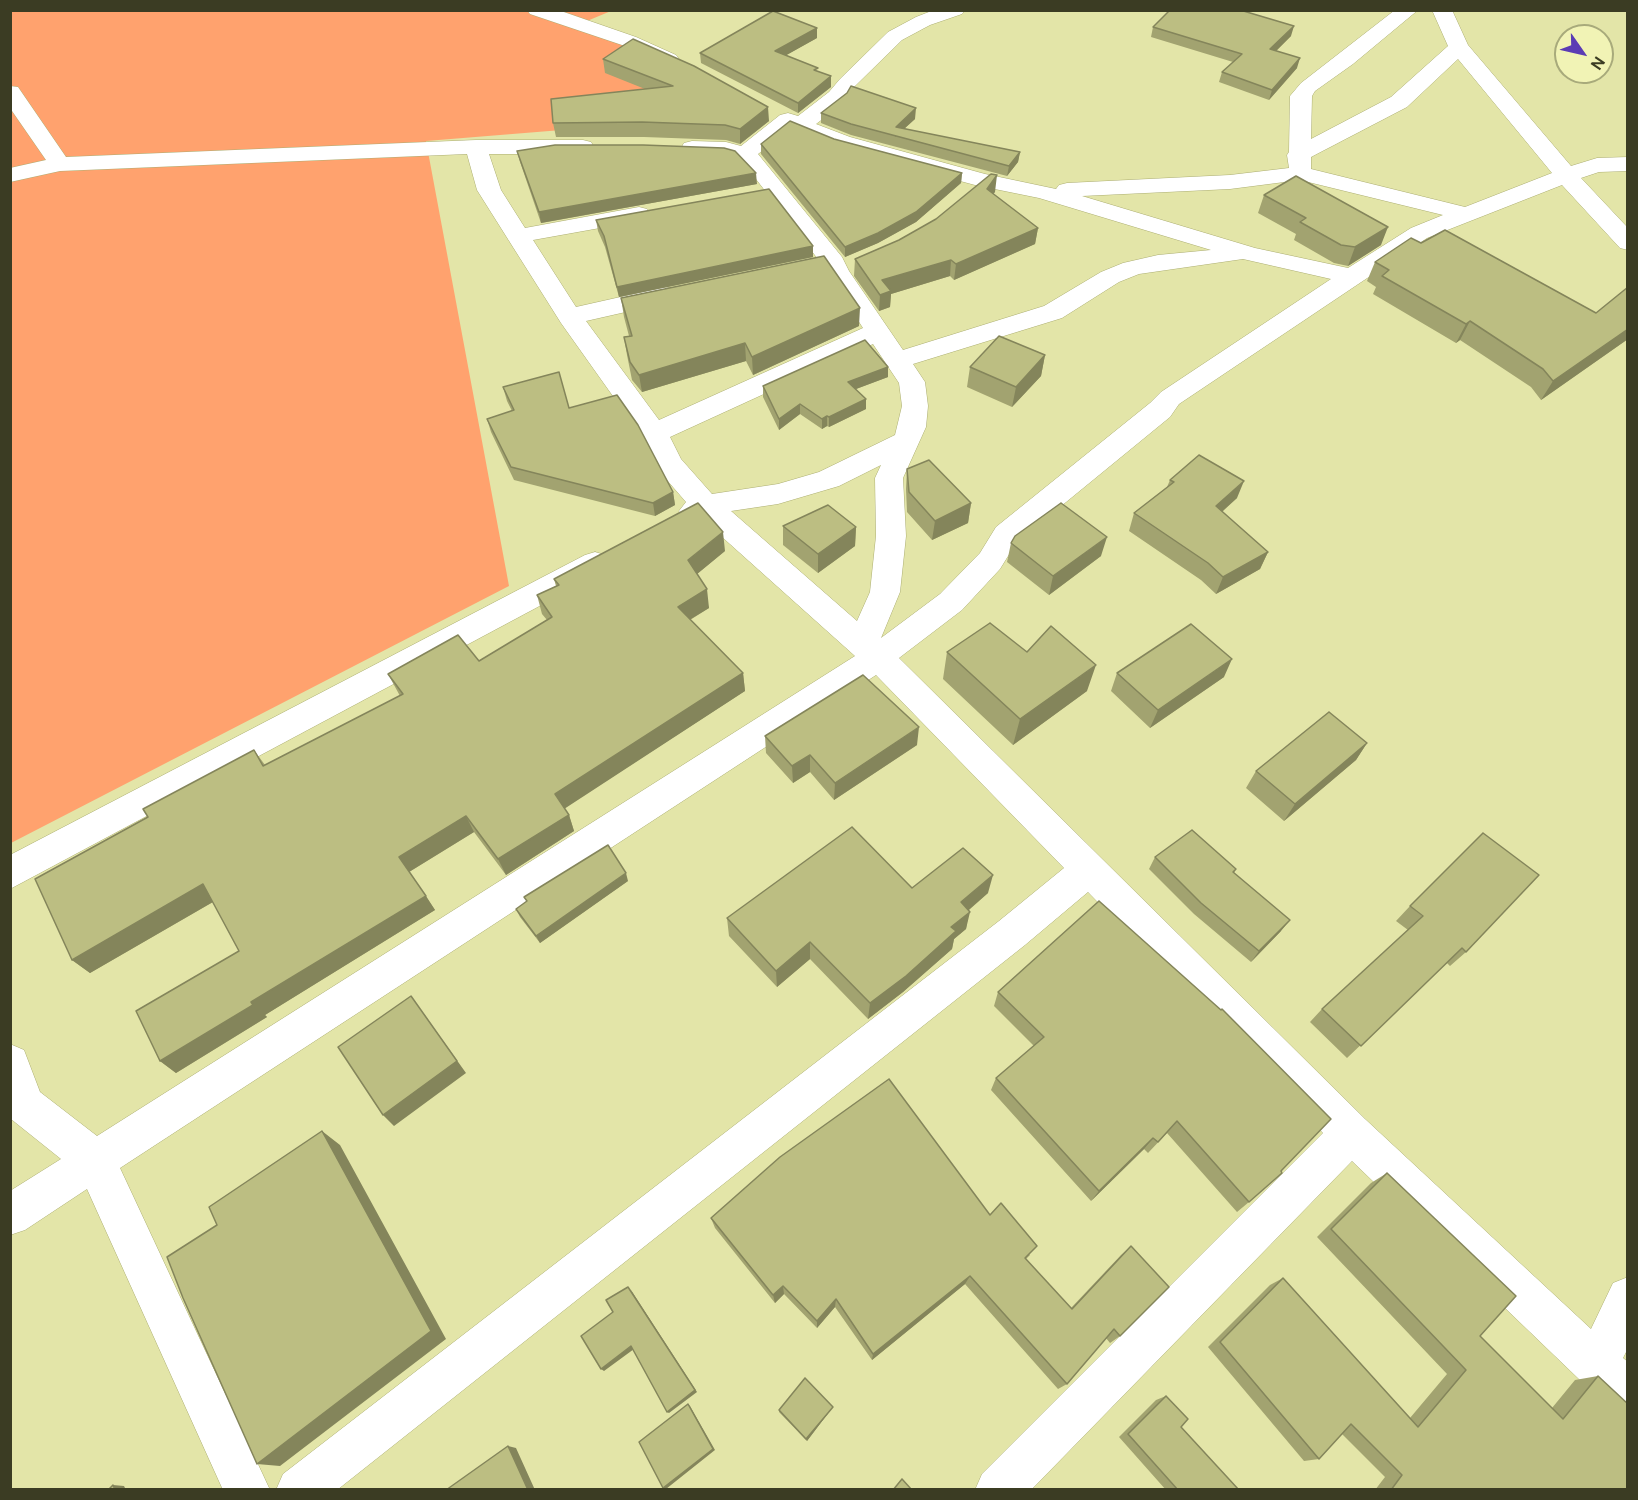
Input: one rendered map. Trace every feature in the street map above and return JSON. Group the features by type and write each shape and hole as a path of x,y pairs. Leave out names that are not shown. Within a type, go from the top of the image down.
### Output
{"street":[{"path":"537,10 629,41 693,69"},
{"path":"745,154 786,118 837,97 847,82 895,36 923,21 955,10"},
{"path":"1299,164 1301,96 1308,87 1408,10"},
{"path":"1442,10 1459,47 1566,175 1622,232"},
{"path":"786,118 842,142 975,187 1043,192 1230,182 1299,164 1399,102 1459,47"},
{"path":"10,92 60,164"},
{"path":"476,147 489,190 518,236 570,317 654,433 670,465 705,505 871,650 1351,1133 1612,1379"},
{"path":"10,175 60,164 476,147 599,147"},
{"path":"667,147 726,149 745,154 765,191 835,266 912,382 915,406 912,427 889,478 891,536 885,592 871,650"},
{"path":"1299,164 1467,214"},
{"path":"10,1215 871,650 951,602 990,561 1006,535 1160,410 1170,398 1352,276 1419,233 1566,175 1597,165 1628,165"},
{"path":"1043,192 1251,254 1352,276"},
{"path":"518,236 661,210"},
{"path":"898,360 1053,312 1110,277 1132,268 1158,262 1251,254"},
{"path":"570,317 683,292"},
{"path":"654,433 879,331"},
{"path":"663,527 705,505 778,494 829,479 904,442"},
{"path":"10,873 621,549"},
{"path":"299,1490 1012,933 1089,868"},
{"path":"10,1064 25,1105 95,1160 247,1490"},
{"path":"998,1490 1351,1133"},
{"path":"1612,1379 1628,1298"}],"shaded area":[{"path":"11,11 611,11 587,21 682,68 574,129 426,141 509,586 11,843"}],"building":[{"path":"1170,10 1240,10 1294,26 1270,49 1300,58 1272,90 1222,72 1242,54 1153,27"},
{"path":"773,11 817,28 775,51 818,68 814,70 831,76 798,103 700,53"},
{"path":"633,39 694,66 768,107 740,129 725,125 642,122 553,123 551,99 673,86 603,59"},
{"path":"851,86 916,108 896,127 1020,152 1009,166 851,124 821,113 847,93"},
{"path":"790,121 834,139 962,173 916,212 878,233 845,247 761,144"},
{"path":"555,145 724,148 735,151 756,173 539,212 517,151"},
{"path":"991,174 997,175 987,189 1038,228 956,264 951,260 882,280 891,291 880,295 855,259 899,240 936,219"},
{"path":"1296,176 1388,227 1355,247 1341,245 1300,222 1306,218 1264,195"},
{"path":"769,189 813,246 617,287 604,236 596,220"},
{"path":"1445,230 1596,313 1628,287 1628,329 1553,381 1543,369 1470,321 1466,324 1382,276 1389,270 1375,262 1411,238 1421,243"},
{"path":"824,256 860,308 752,357 745,343 639,375 630,362 624,337 632,336 621,298"},
{"path":"999,336 1045,355 1016,387 970,367"},
{"path":"865,340 888,367 848,382 866,399 822,419 800,404 779,419 763,386"},
{"path":"559,372 569,408 617,395 638,425 673,492 653,503 511,467 487,419 514,410 503,387"},
{"path":"1199,455 1244,481 1216,506 1268,552 1223,577 1208,563 1134,513 1174,482 1170,480"},
{"path":"929,460 971,503 935,521 909,492 907,469"},
{"path":"698,503 723,532 688,560 707,589 678,607 743,673 555,794 569,815 498,859 466,816 399,857 426,896 251,1002 253,1005 160,1061 136,1011 239,951 203,884 72,960 35,879 148,817 143,809 254,750 263,766 403,694 388,674 458,635 479,661 552,617 537,595 559,585 554,579"},
{"path":"1061,503 1107,537 1053,576 1011,543 1015,536"},
{"path":"828,505 856,527 818,554 783,526"},
{"path":"990,623 1027,652 1051,626 1096,665 1020,719 947,652"},
{"path":"1191,624 1232,659 1158,710 1117,673"},
{"path":"863,675 919,727 835,783 810,755 792,766 765,736"},
{"path":"1329,712 1367,743 1295,804 1256,771"},
{"path":"852,827 912,888 963,848 993,875 961,902 970,912 951,927 956,931 906,976 870,1003 810,942 776,971 727,918"},
{"path":"1192,830 1236,869 1233,872 1290,920 1259,951 1201,903 1155,857"},
{"path":"1483,833 1539,875 1466,952 1462,948 1361,1046 1322,1009 1423,916 1410,906"},
{"path":"608,845 626,873 536,936 516,909 527,901 524,897"},
{"path":"1099,901 1222,1009 1331,1119 1281,1171 1282,1173 1249,1202 1177,1121 1158,1142 1153,1138 1099,1191 996,1078 1044,1037 998,992"},
{"path":"411,996 457,1061 383,1115 338,1047"},
{"path":"889,1079 990,1215 1001,1203 1037,1246 1025,1258 1072,1309 1131,1246 1169,1287 1120,1336 1114,1329 1067,1384 970,1276 873,1354 836,1299 817,1321 783,1286 773,1295 711,1218 780,1157"},
{"path":"322,1131 431,1331 257,1464 167,1257 217,1225 209,1207"},
{"path":"1387,1173 1516,1296 1480,1336 1563,1419 1598,1376 1628,1404 1628,1490 1391,1490 1402,1475 1351,1424 1319,1459 1220,1342 1283,1278 1418,1427 1466,1370 1331,1229"},
{"path":"628,1287 695,1390 667,1412 631,1346 601,1369 581,1336 613,1312 606,1300"},
{"path":"805,1378 833,1407 806,1439 779,1410"},
{"path":"1166,1396 1188,1419 1181,1427 1239,1490 1178,1490 1128,1434"},
{"path":"688,1404 713,1449 663,1488 639,1442"},
{"path":"508,1446 528,1490 446,1490"},
{"path":"902,1479 912,1490 893,1490"}]}
